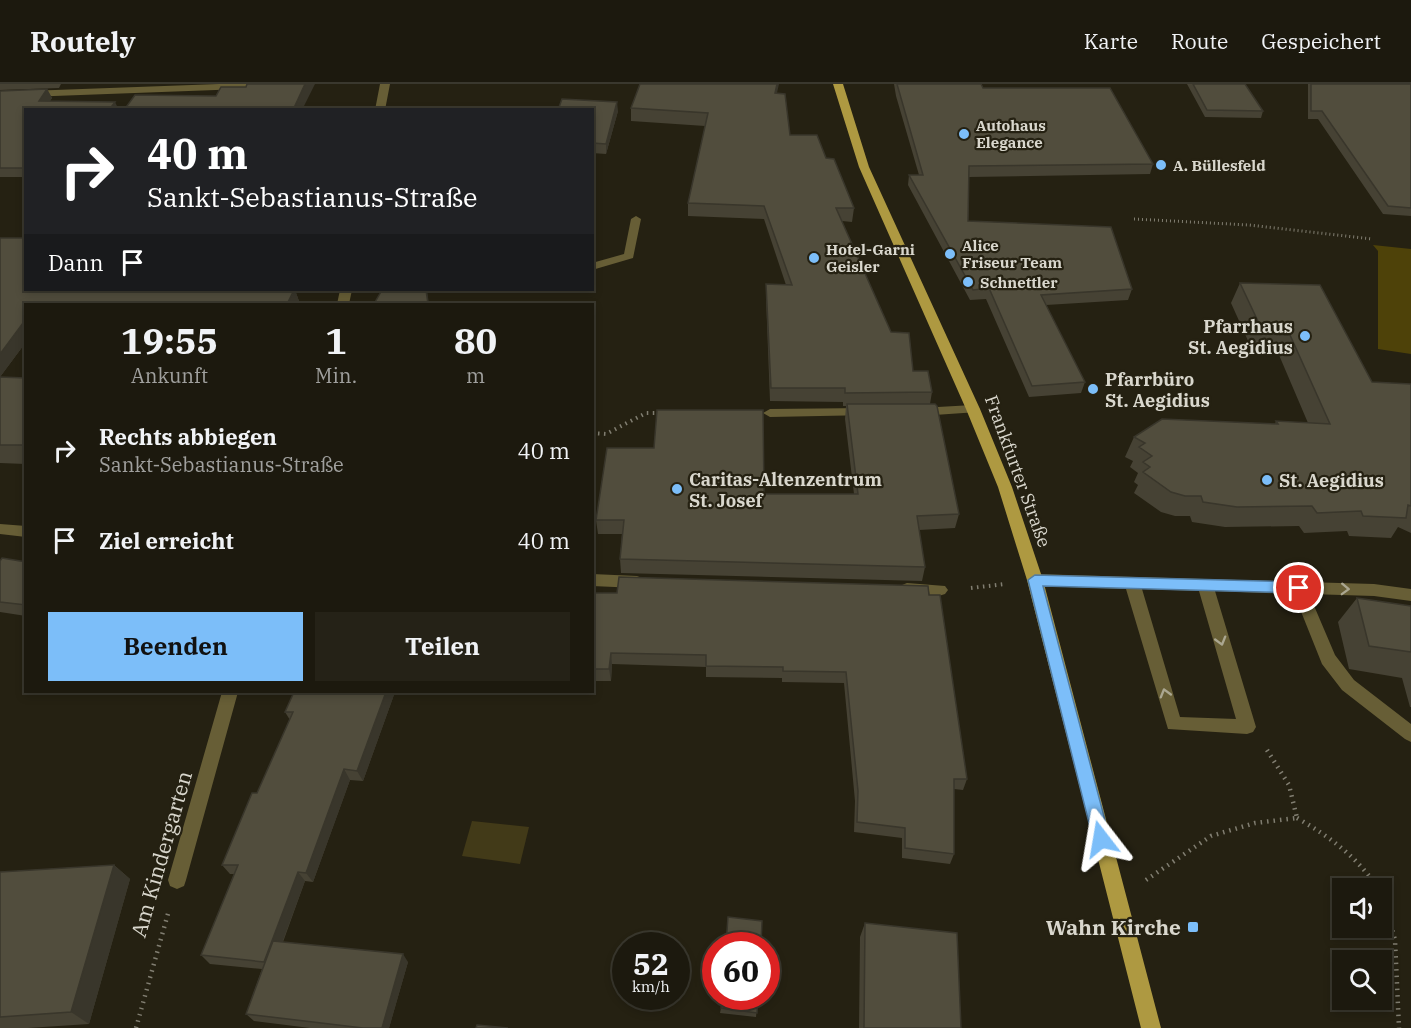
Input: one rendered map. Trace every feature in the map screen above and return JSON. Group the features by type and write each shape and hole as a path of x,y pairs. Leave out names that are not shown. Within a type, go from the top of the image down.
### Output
{"main road":[{"name":"Frankfurter Straße","path":"838,84 864,167 973,409 1005,487 1035,580 1150,1028"}],"street":[{"path":"0,95 294,84"},
{"path":"380,108 385,84"},
{"path":"594,266 629,256 636,219"},
{"path":"902,412 973,409"},
{"path":"770,413 878,412"},
{"path":"0,529 24,532"},
{"path":"594,580 657,583"},
{"path":"1035,580 1374,590 1411,595"},
{"path":"1132,583 1174,724 1247,727 1205,585"},
{"path":"1299,588 1328,659 1348,685 1411,734"},
{"path":"893,589 940,590"},
{"name":"Am Kindergarten","path":"177,880 230,693"}],"path":[{"path":"1134,219 1249,225 1372,239"},
{"path":"594,434 606,434 621,428 645,413 668,413"},
{"path":"940,590 1035,580"},
{"path":"1247,727 1268,750 1289,785 1297,818"},
{"path":"1117,900 1211,836 1255,823 1297,818 1342,845 1364,865 1372,878"},
{"name":"Am Kindergarten","path":"136,1028 177,880"},
{"path":"1392,929 1395,940 1399,1028"}],"shaded area":[{"path":"1373,245 1411,249 1411,354 1378,349 1378,251"},
{"path":"472,821 529,827 520,864 462,856"}],"building":[{"path":"247,84 305,84 294,108 125,108 135,95 216,96 221,87 246,87"},
{"path":"640,84 777,84 775,93 785,94 790,135 817,135 826,158 834,159 854,208 836,208 891,332 909,333 913,371 928,371 932,392 845,393 845,388 771,388 766,284 792,285 764,206 688,203 708,113 631,108"},
{"path":"897,84 981,84 983,88 1110,88 1153,164 969,166 968,221 1111,227 1132,289 1041,295 1085,382 1032,386 989,288 973,290 909,175 923,175"},
{"path":"1193,84 1245,84 1263,111 1207,110"},
{"path":"1311,84 1411,84 1411,208 1388,206 1322,111 1311,111"},
{"path":"47,89 39,101 115,102 110,108 24,108 24,168 0,168 0,91"},
{"path":"562,99 617,102 606,144 594,143 594,108 559,108"},
{"path":"0,238 24,238 24,291 294,291 288,303 24,303 24,322 0,354"},
{"path":"1240,283 1320,285 1372,382 1411,384 1411,506 1408,505 1406,518 1363,516 1361,511 1317,513 1312,506 1237,507 1203,502 1201,496 1185,496 1171,492 1143,472 1150,467 1143,462 1152,456 1139,447 1145,443 1134,437 1162,419 1330,424 1290,335 1264,334"},
{"path":"381,291 426,291 428,303 375,303"},
{"path":"0,377 24,378 24,445 0,445"},
{"path":"847,404 935,404 937,406 959,514 917,516 925,567 620,559 624,520 596,520 607,448 654,448 657,410 763,410 764,494 858,494"},
{"path":"2,558 24,562 24,605 0,602 0,561"},
{"path":"619,577 928,586 929,595 940,595 967,779 954,779 954,854 905,848 905,828 857,822 858,791 846,672 783,671 783,667 706,666 706,655 611,653 609,669 594,669 594,593 617,593"},
{"path":"1357,598 1411,606 1411,652 1369,646"},
{"path":"294,693 386,693 357,771 344,769 306,873 298,872 264,962 201,955 238,865 222,865 252,793 257,793 293,712 285,712"},
{"path":"114,865 71,1012 0,1017 0,872"},
{"path":"728,917 762,921 762,932 727,932"},
{"path":"865,923 957,933 961,1028 864,1028"},
{"path":"273,941 403,954 382,1028 363,1028 246,1014"},
{"path":"735,1010 757,1010 757,1013"},
{"path":"477,1025 508,1028 476,1028"}],"place":[{"name":"Autohaus Elegance","path":"964,134"},
{"name":"A. Büllesfeld","path":"1161,165"},
{"name":"Alice Friseur Team","path":"950,254"},
{"name":"Hotel-Garni Geisler","path":"814,258"},
{"name":"Schnettler","path":"968,282"},
{"name":"Pfarrhaus St. Aegidius","path":"1305,336"},
{"name":"Pfarrbüro St. Aegidius","path":"1093,389"},
{"name":"St. Aegidius","path":"1267,480"},
{"name":"Caritas-Altenzentrum St. Josef","path":"677,489"},
{"name":"Wahn Kirche","path":"1193,927"}],"route":[{"path":"1101,839 1035,580 1299,588"}]}
